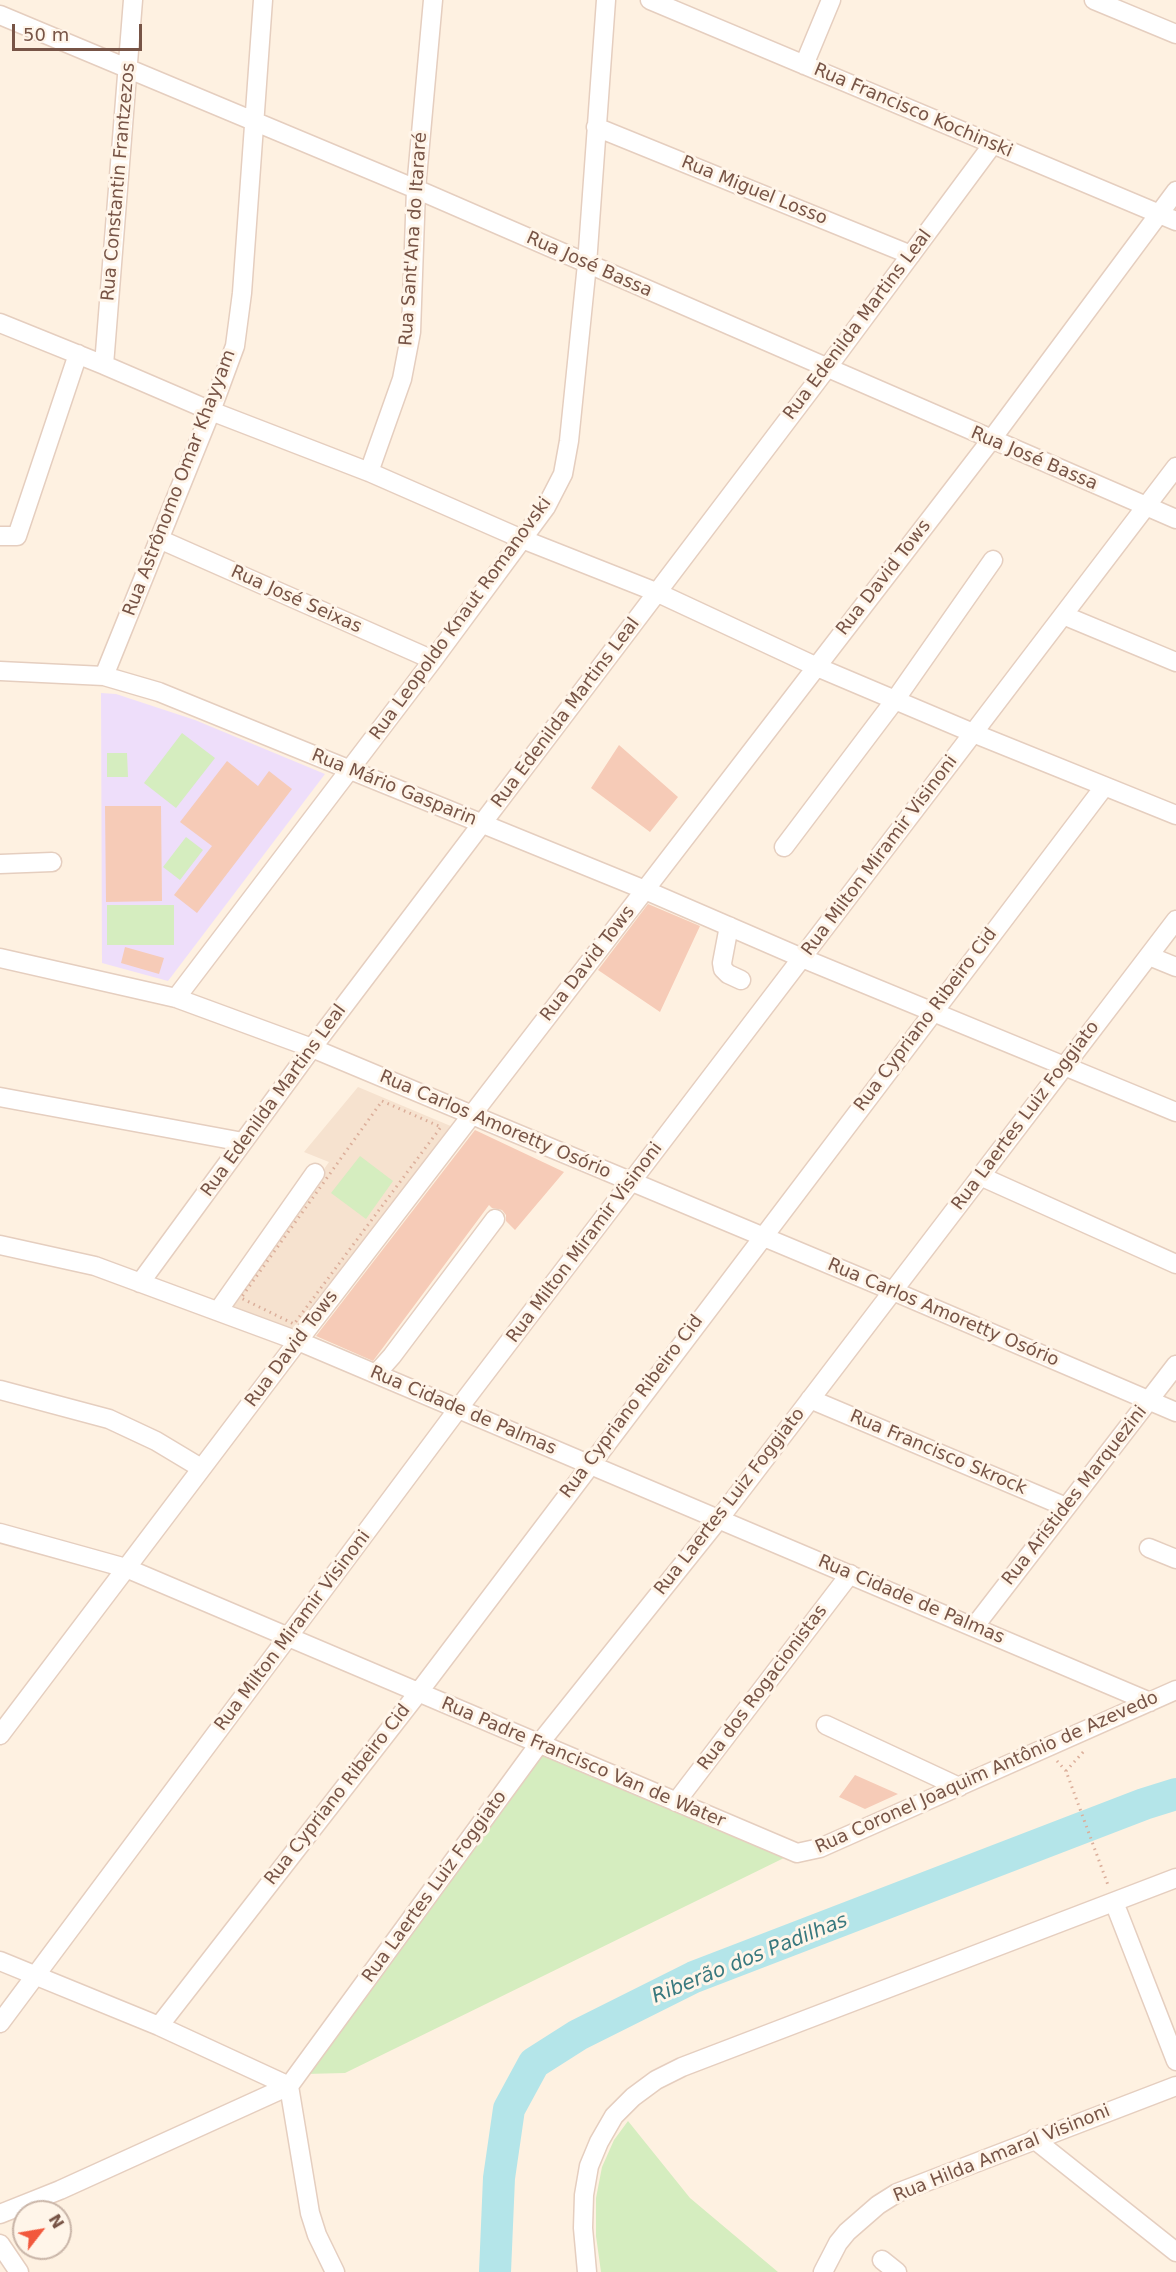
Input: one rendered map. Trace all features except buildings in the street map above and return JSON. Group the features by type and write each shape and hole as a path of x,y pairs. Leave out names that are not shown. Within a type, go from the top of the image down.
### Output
{"street":[{"name":"Rua Constantin Frantzezos","path":"104,365 133,0"},
{"name":"Rua Astrônomo Omar Khayyam","path":"104,676 235,346 242,293 263,0"},
{"name":"Rua Sant'Ana do Itararé","path":"369,472 402,379 411,332 416,189 433,0"},
{"name":"Rua Leopoldo Knaut Romanovski","path":"176,998 522,540 546,507 563,474 569,441 586,264 606,0"},
{"name":"Rua Francisco Kochinski","path":"650,0 1176,222"},
{"path":"804,65 831,0"},
{"path":"1094,0 1114,4 1176,34"},
{"name":"Rua José Bassa","path":"0,15 416,189 1176,519"},
{"name":"Rua Miguel Losso","path":"597,127 910,255"},
{"name":"Rua Edenilda Martins Leal","path":"141,1283 312,1048 827,369 993,144"},
{"name":"Rua David Tows","path":"0,1735 298,1341 991,440 1176,191"},
{"path":"0,323 211,411 369,472 522,540 656,592 816,667 1176,815"},
{"path":"0,536 17,536 78,354"},
{"name":"Rua Milton Miramir Visinoni","path":"0,2023 458,1409 1176,467"},
{"name":"Rua José Seixas","path":"159,539 433,660"},
{"path":"784,847 896,700 993,560"},
{"path":"1063,615 1176,662"},
{"name":"Rua Mário Gasparin","path":"0,671 104,676 159,692 645,890 802,958 1176,1112"},
{"name":"Rua Cypriano Ribeiro Cid","path":"159,2026 418,1692 1104,787"},
{"path":"0,864 51,862"},
{"name":"Rua Laertes Luiz Foggiato","path":"289,2086 539,1744 719,1519 1176,920"},
{"path":"729,926 722,963 728,974 741,980"},
{"path":"1149,956 1176,967"},
{"name":"Rua Carlos Amoretty Osório","path":"0,958 176,998 312,1048 1176,1412"},
{"path":"0,1096 243,1142"},
{"path":"219,1311 315,1173"},
{"path":"980,1176 1176,1264"},
{"path":"376,1374 393,1356 495,1219"},
{"name":"Rua Cidade de Palmas","path":"0,1245 95,1266 298,1341 1150,1701"},
{"name":"Rua Aristides Marquezini","path":"974,1627 1176,1365"},
{"path":"0,1390 109,1419 201,1468"},
{"name":"Rua Francisco Skrock","path":"810,1399 1066,1507"},
{"name":"Rua Padre Francisco Van de Water","path":"0,1533 126,1569 797,1853"},
{"path":"1149,1548 1176,1559"},
{"name":"Rua dos Rogacionistas","path":"676,1802 849,1575"},
{"name":"Rua Coronel Joaquim Antônio de Azevedo","path":"797,1853 820,1848 1176,1690"},
{"path":"826,1725 959,1786"},
{"path":"587,2272 583,2228 584,2195 589,2166 598,2142 614,2116 633,2097 656,2080 682,2067 1176,1878"},
{"path":"1114,1902 1176,2061"},
{"path":"0,1961 159,2026 289,2086"},
{"path":"0,2214 60,2190 289,2086"},
{"path":"289,2086 310,2213 317,2235 335,2272"},
{"name":"Rua Hilda Amaral Visinoni","path":"823,2272 838,2243 847,2232 878,2205 916,2185 1176,2086"},
{"path":"1034,2139 1176,2252"},
{"path":"0,2244 20,2272"},
{"path":"882,2260 897,2272"}],"path":[{"path":"382,1101 441,1127 294,1324 241,1298 382,1101"},
{"path":"1041,1750 1053,1757 1066,1771 1114,1902"}],"shaded area":[{"path":"101,693 116,694 195,720 325,774 168,981 102,963"},
{"path":"358,1087 453,1127 297,1335 226,1308 329,1162 304,1152"}],"green space":[{"path":"182,733 215,758 176,808 144,783"},
{"path":"107,753 127,753 128,777 107,777"},
{"path":"186,837 203,850 180,880 163,867"},
{"path":"107,905 174,905 174,945 107,945"},
{"path":"360,1156 393,1181 366,1219 331,1193"},
{"path":"537,1752 786,1857 345,2073 305,2074"},
{"path":"628,2121 690,2198 778,2272 601,2272 596,2236 596,2198 602,2167 614,2140"}],"waterway":[{"name":"Riberão dos Padilhas","path":"495,2272 499,2178 509,2109 534,2063 578,2035 694,1977 1144,1804 1176,1794"}]}
